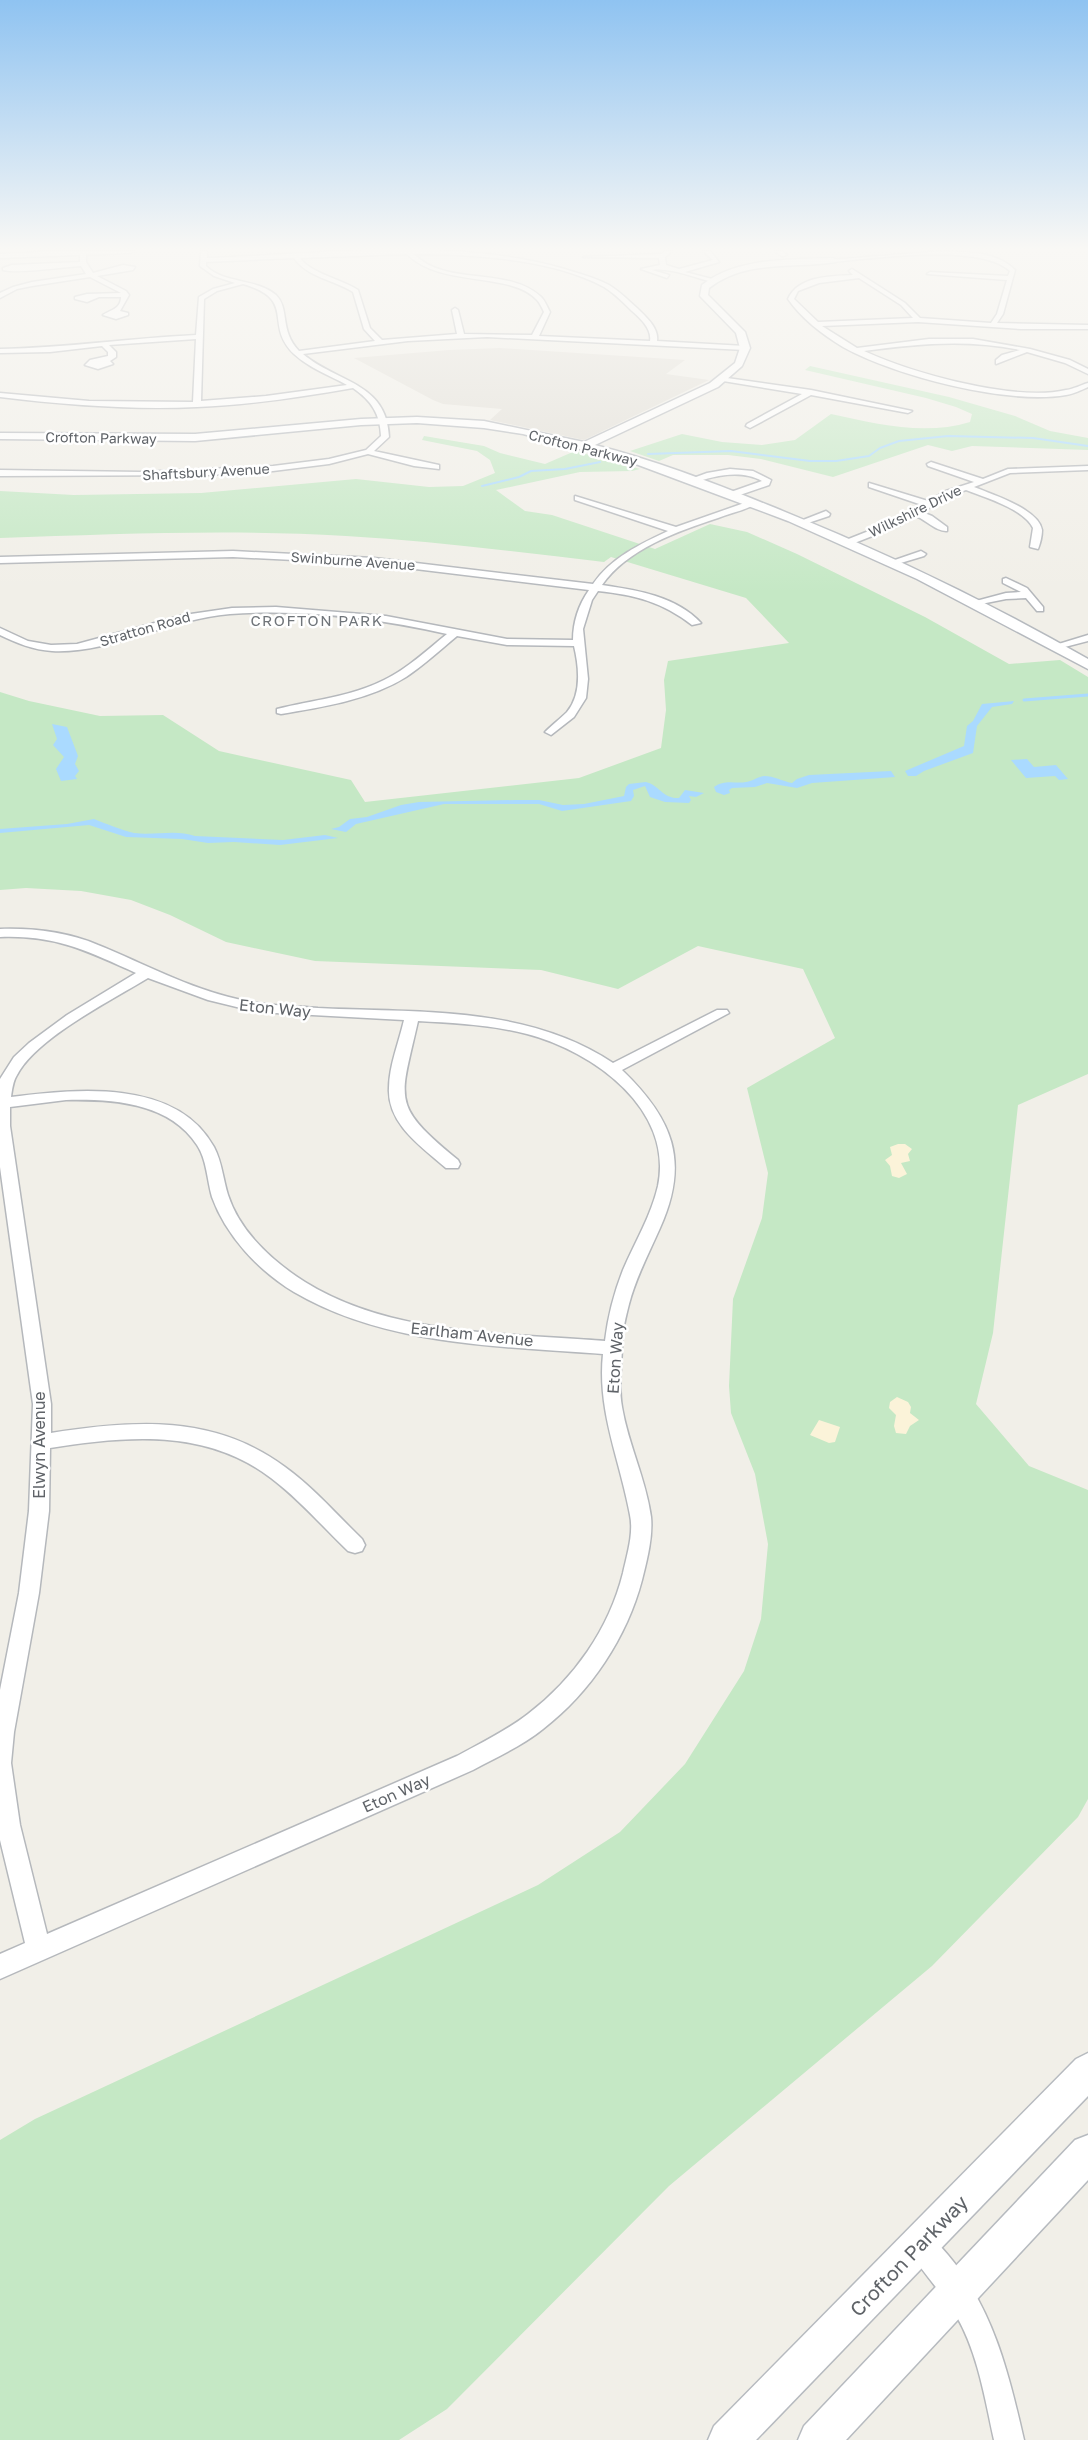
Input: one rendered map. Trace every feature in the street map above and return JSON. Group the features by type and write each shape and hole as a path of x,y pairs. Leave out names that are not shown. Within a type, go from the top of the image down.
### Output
{"street":[{"path":"197,405 198,365"},
{"path":"314,365 375,400 383,420 384,440 369,452"},
{"path":"584,446 723,379 738,365"},
{"path":"896,365 1003,393 1045,395 1079,390 1088,385"},
{"path":"1074,365 1088,372"},
{"path":"723,379 811,392 908,411"},
{"path":"0,395 86,404 197,405 277,398 354,386"},
{"path":"1079,390 1088,393"},
{"path":"750,426 811,392"},
{"name":"Crofton Parkway","path":"0,436 95,439 182,438 250,434 383,420 430,420 485,425 584,446 692,480 802,522 894,562 979,603 1088,665"},
{"path":"369,452 414,464 436,467"},
{"name":"Shaftsbury Avenue","path":"0,473 95,476 202,473 334,461 369,452"},
{"path":"1008,471 1006,461 1036,463"},
{"path":"931,464 981,481"},
{"name":"Wilkshire Drive","path":"849,542 890,526 928,504 965,487 1008,471 1088,468"},
{"path":"692,480 710,473 735,473 767,480 766,483 731,495"},
{"path":"872,485 928,504"},
{"path":"965,487 1002,500 1034,522 1037,528 1035,547"},
{"path":"578,498 675,530"},
{"path":"551,732 570,717 583,695 584,681 578,629 581,616 596,586 620,562 675,530 753,503"},
{"path":"916,513 929,518 944,529"},
{"path":"802,522 826,514"},
{"name":"Swinburne Avenue","path":"0,560 187,554 309,557 423,566 596,586 650,597 675,607 696,623"},
{"path":"894,562 921,554"},
{"path":"1006,581 1023,590 1040,609"},
{"path":"979,603 1028,595"},
{"name":"Stratton Road","path":"0,631 24,643 55,648 73,647 102,643 191,615 246,611 300,611 362,616 507,642 579,643"},
{"path":"281,711 332,702 384,683 400,675 456,632"},
{"path":"1057,646 1088,638"},
{"name":"Eton Way","path":"0,933 36,934 76,942 92,947 190,992 257,1008 483,1020 522,1027 559,1038 613,1069 641,1097 656,1118 669,1169 665,1194 654,1224 625,1283 618,1313 610,1392 616,1427 641,1520 627,1596 604,1644 576,1683 543,1716 506,1741 465,1763 0,1967"},
{"name":"Elwyn Avenue","path":"39,1949 8,1825 0,1763 3,1732 33,1558 39,1511 41,1442 39,1384 2,1126 4,1088 11,1071 26,1053 45,1038 146,973"},
{"path":"613,1069 722,1013"},
{"path":"412,1017 396,1087 396,1099 404,1121 452,1164"},
{"name":"Earlham Avenue","path":"3,1103 58,1096 111,1095 141,1101 171,1113 198,1135 207,1149 223,1204 242,1236 300,1287 359,1314 433,1332 614,1348"},
{"path":"41,1442 114,1430 146,1428 207,1437 243,1452 281,1474 355,1545"},
{"name":"Crofton Parkway","path":"728,2440 921,2245 1088,2071"},
{"path":"818,2440 1088,2153"},
{"path":"921,2245 959,2292 982,2340 999,2394 1009,2440"}],"shaded area":[{"path":"367,365 678,365 666,374 709,380 584,440 490,420 502,409 443,404"}],"green space":[{"path":"810,366 949,397 1015,416 1050,431 1088,438 1088,450 972,446 952,451 928,445 833,477 761,459 728,455 673,455 659,461 630,451 682,434 722,442 762,445 795,440 831,414 900,427 935,428 970,422 972,414 956,407 805,370"},
{"path":"424,436 484,446 500,453 545,464 575,451 640,469 580,472 496,490 525,511 552,515 655,549 710,524 747,532 925,617 1009,664 1060,660 1088,677 1088,1074 1018,1105 993,1333 976,1404 1029,1466 1088,1490 1088,1799 1078,1817 932,1966 669,2186 447,2409 399,2440 0,2440 0,2140 35,2119 538,1885 620,1832 685,1764 744,1671 761,1619 768,1544 755,1474 731,1413 729,1386 733,1299 762,1218 768,1173 747,1088 835,1038 803,969 698,946 618,989 541,970 315,961 226,942 170,915 131,900 81,891 26,888 0,890 0,692 29,701 100,716 163,715 219,751 351,780 365,802 579,778 661,748 666,710 664,680 668,661 789,643 746,598 611,557 604,562 475,547 303,534 173,533 0,538 0,491 74,495 201,493 356,479 429,487 463,486 495,473 490,460 477,451 422,440"}],"sand":[{"path":"905,1144 912,1149 908,1154 910,1161 901,1163 907,1174 899,1178 892,1176 890,1166 885,1160 892,1155 890,1147"},
{"path":"897,1397 908,1402 911,1407 910,1413 919,1420 910,1426 906,1434 896,1433 894,1426 896,1415 889,1408 890,1402"},
{"path":"819,1420 840,1427 835,1442 829,1443 810,1435"}],"water":[{"path":"1014,701 1012,704 992,707 977,726 973,753 916,776 908,776 905,771 964,746 967,726 973,721 982,704"},
{"path":"52,724 67,727 78,756 75,764 79,771 75,776 77,779 61,781 56,769 64,757 53,745 57,739"},
{"path":"1027,759 1034,767 1056,765 1068,779 1059,780 1055,776 1026,778 1011,760"},
{"path":"891,771 895,777 812,783 797,788 767,783 755,787 732,788 729,790 730,793 724,795 716,792 714,787 726,782 746,782 764,776 792,783 809,775"},
{"path":"646,782 674,798 679,798 685,790 704,793 696,797 689,796 691,800 689,803 665,802 650,797 645,786 633,790 634,796 631,801 562,811 539,804 444,804 356,824 346,832 331,829 339,827 350,819 367,817 401,805 419,802 539,800 563,805 584,804 624,796 629,784"},
{"path":"94,819 142,834 180,833 195,836 283,840 325,835 338,838 280,845 208,843 182,839 126,837 89,825 0,833 0,829 67,824"}],"waterway":[{"path":"648,454 731,451 810,461 836,461 869,456 880,448 899,441 948,436 1033,438 1088,446"},
{"path":"482,486 519,477 531,471 565,469 600,462"},
{"path":"1024,700 1088,695"}],"district":[{"name":"CROFTON PARK","path":"317,621"}]}
